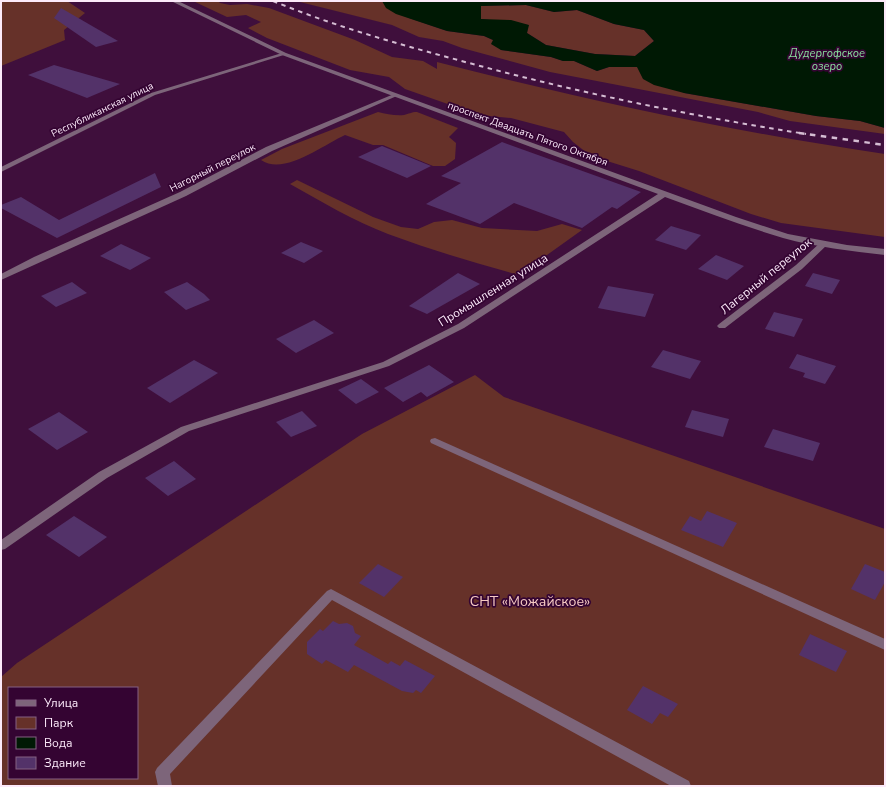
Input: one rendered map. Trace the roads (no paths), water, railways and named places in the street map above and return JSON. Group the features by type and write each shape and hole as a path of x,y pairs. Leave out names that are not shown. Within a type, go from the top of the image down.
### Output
{"street":[{"name":"проспект Двадцать Пятого Октября","path":"174,1 284,54 733,219 786,236 847,248 885,252"},
{"name":"Республиканская улица","path":"1,170 153,94 284,54"},
{"name":"Нагорный переулок","path":"1,278 37,259 183,194 269,149 396,95"},
{"name":"Промышленная улица","path":"1,546 103,475 185,429 386,364 461,326 665,193"},
{"name":"Лагерный переулок","path":"722,326 799,267 824,244"},
{"path":"435,441 885,645"},
{"path":"165,786 162,772 331,594 684,786"}],"water":[{"name":"Дудергофское озеро","path":"382,1 885,1 885,128 860,121 816,116 684,93 654,85 643,79 637,67 609,67 597,71 574,61 563,61 551,57 501,50 491,44 493,40 484,36 447,31 396,14 386,8","holes":["526,5 554,12 577,10 614,24 644,30 654,41 635,56 595,54 546,45 527,33 529,25 511,20 481,19 481,6"]}],"railway":[{"path":"273,1 370,35 511,74 636,103 721,120 805,134"},
{"path":"799,133 805,134"},
{"path":"805,134 885,145"}],"park label":[{"name":"СНТ «Можайское»","path":"530,601"}]}
